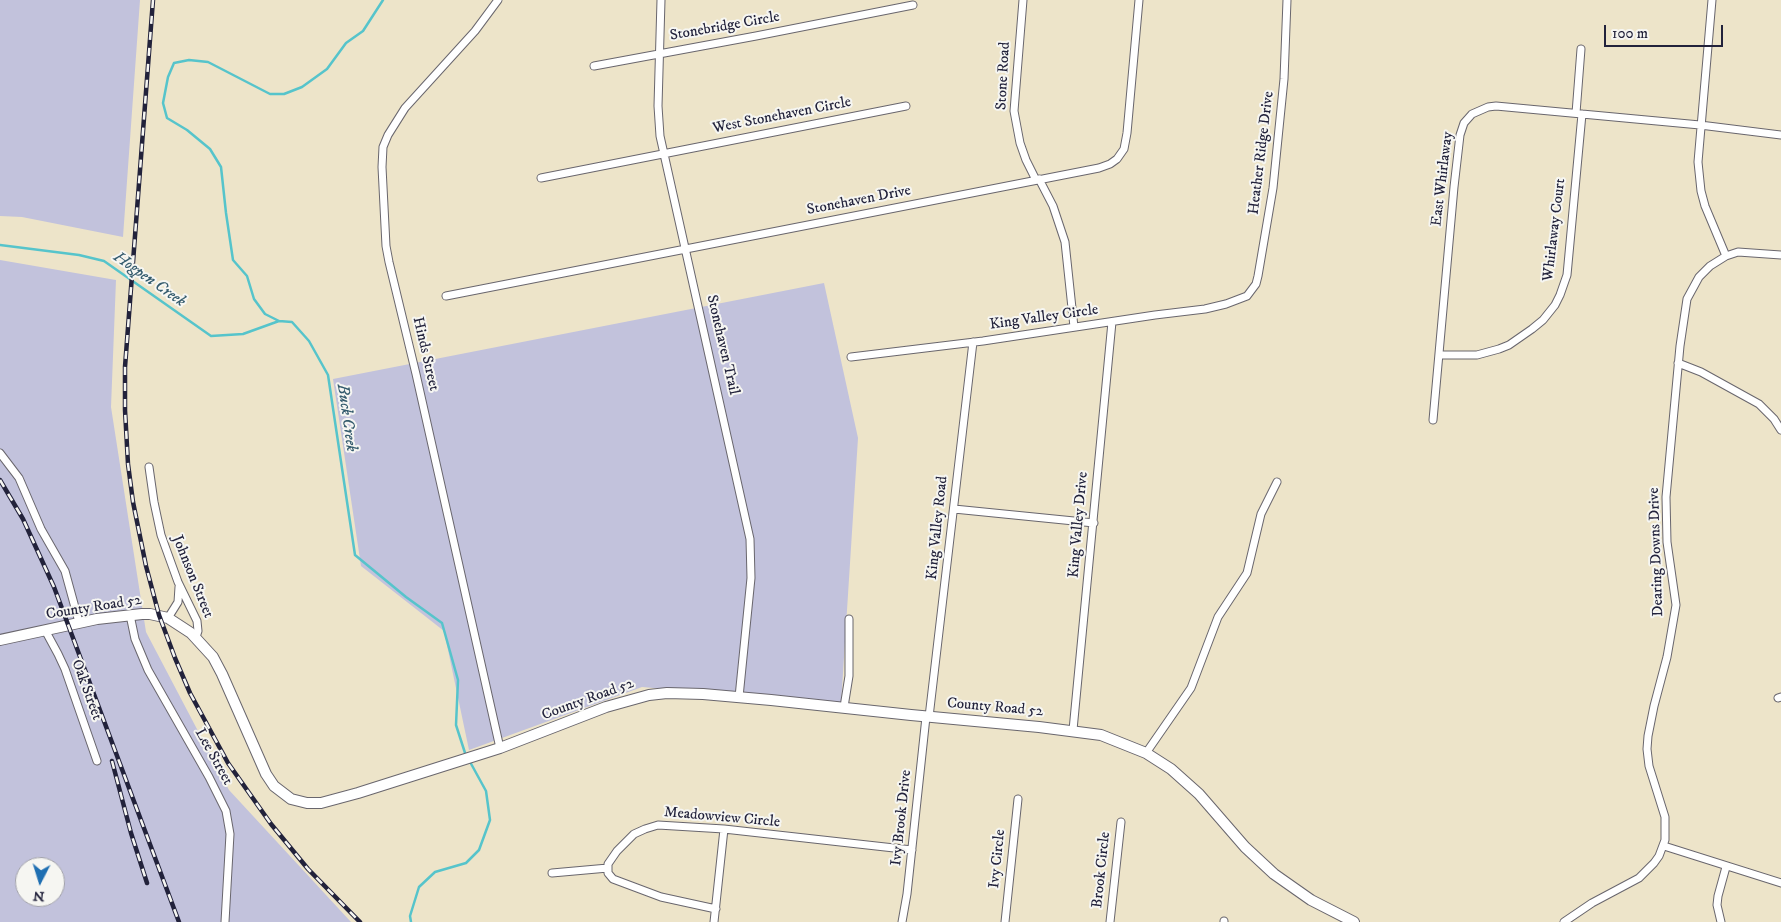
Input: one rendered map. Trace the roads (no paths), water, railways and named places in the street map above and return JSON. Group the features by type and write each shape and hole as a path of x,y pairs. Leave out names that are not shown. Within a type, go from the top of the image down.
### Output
{"street":[{"name":"Hinds Street","path":"498,0 475,31 405,108 388,135 383,147 382,167 386,246 389,262 500,748"},
{"name":"Stonehaven Trail","path":"661,0 658,122 750,540 751,578 740,697"},
{"name":"Stone Road","path":"1023,0 1014,111 1020,143 1053,206 1065,242 1074,327"},
{"name":"Stonehaven Drive","path":"446,296 1099,168 1117,159 1124,149 1128,133 1139,0"},
{"name":"Heather Ridge Drive","path":"1239,300 1247,296 1256,284 1273,188 1284,80 1287,0"},
{"path":"1712,0 1698,162 1701,191 1710,221 1726,256"},
{"name":"Stonebridge Circle","path":"594,66 913,5"},
{"name":"Whirlaway Court","path":"1439,355 1477,355 1499,349 1543,320 1560,295 1566,275 1579,113 1581,49"},
{"name":"West Stonehaven Circle","path":"541,178 906,106"},
{"name":"East Whirlaway","path":"1433,420 1460,135 1464,123 1472,114 1488,107 1496,106 1700,125 1781,135"},
{"name":"Dearing Downs Drive","path":"1564,922 1592,903 1639,878 1654,864 1664,846 1666,833 1665,817 1649,766 1647,749 1654,706 1667,657 1676,605 1667,542 1666,510 1678,363 1685,307 1691,288 1704,271 1726,256 1738,252 1781,255"},
{"name":"King Valley Circle","path":"851,357 1206,309 1239,300"},
{"name":"King Valley Drive","path":"1073,730 1112,322"},
{"name":"King Valley Road","path":"928,717 973,342"},
{"path":"1678,363 1710,376 1759,404 1774,419 1781,430"},
{"path":"0,453 19,478 41,529 65,571 79,622"},
{"name":"Johnson Street","path":"149,467 157,520 170,563 197,621 198,631 196,637"},
{"path":"1146,753 1191,688 1218,617 1247,573 1261,514 1278,482"},
{"path":"954,509 1094,523"},
{"path":"168,618 178,602 180,594 178,582"},
{"name":"County Road 52","path":"0,640 79,622 130,615 150,614 168,618 196,637 208,651 222,674 270,780 279,791 299,803 321,803 449,765 500,748 606,707 649,695 682,692 1073,730 1101,735 1130,745 1171,769 1199,794 1245,847 1274,874 1304,895 1354,922"},
{"name":"Lee Street","path":"130,615 135,639 148,670 209,776 226,811 230,834 225,922"},
{"path":"844,708 849,676 850,619"},
{"name":"Oak Street","path":"45,630 65,669 97,761"},
{"name":"Ivy Brook Drive","path":"902,922 928,717"},
{"name":"Ivy Circle","path":"1005,922 1018,799"},
{"name":"Brook Circle","path":"1110,922 1121,822"},
{"name":"Meadowview Circle","path":"608,868 611,859 625,841 645,829 670,825 724,829 912,850"},
{"path":"714,922 724,829"},
{"path":"1664,846 1781,883"},
{"path":"1721,922 1717,905 1726,867"},
{"path":"552,872 608,868 608,872 613,879 678,902 716,909"}],"waterway":[{"name":"Buck Creek","path":"383,0 363,31 346,43 327,69 302,87 284,94 270,94 208,62 189,60 174,63 168,77 163,103 167,118 187,130 210,149 221,167 233,260 247,276 254,299 265,314 279,321 292,322 309,341 328,375 355,555 406,597 442,623 458,680 456,725 466,756"},
{"name":"Hogpen Creek","path":"0,245 79,255 104,261 211,336 243,334 279,321"},
{"name":"Buck Creek","path":"411,922 410,916 419,887 435,872 466,863 479,850 490,820 486,791 469,760"}],"railway":[{"path":"153,0 125,367 128,464 133,502 146,566 159,615 175,658 190,693 228,763 271,824 308,869 360,922"},
{"path":"0,480 23,519 54,587 179,922"},
{"path":"112,761 131,833 147,883"}]}
